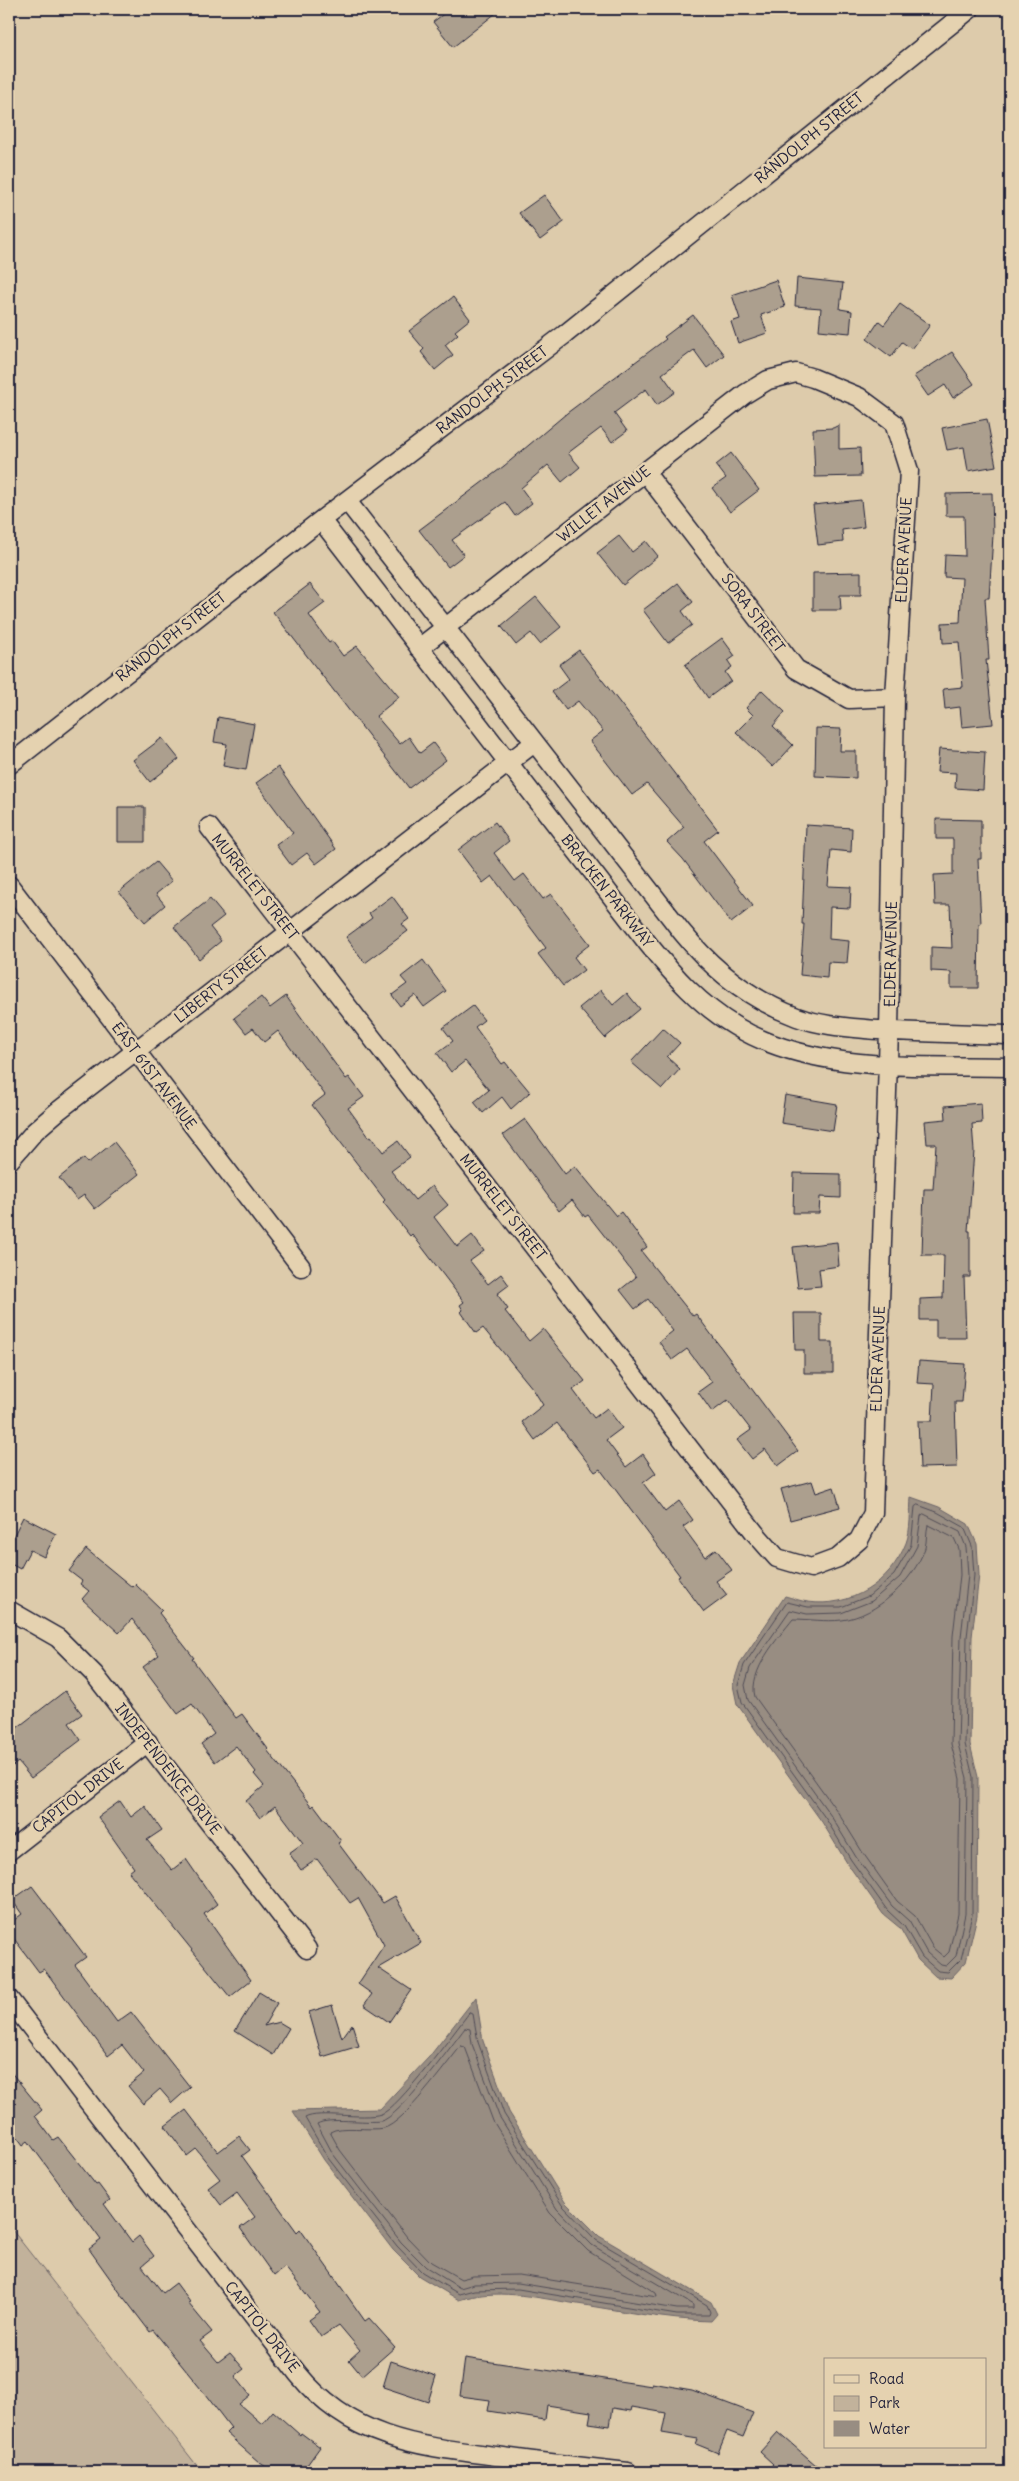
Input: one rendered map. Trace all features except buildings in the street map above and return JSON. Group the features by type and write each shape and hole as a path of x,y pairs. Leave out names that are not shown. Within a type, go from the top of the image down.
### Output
{"street":[{"name":"RANDOLPH STREET","path":"9,765 321,520 564,335 970,9"},
{"name":"WILLET AVENUE","path":"419,648 758,386 782,376 796,373"},
{"name":"ELDER AVENUE","path":"796,373 859,397 894,423 909,470 896,697 889,1031 873,1513 859,1540 838,1558 812,1568"},
{"name":"SORA STREET","path":"645,472 796,669 849,699 896,697"},
{"path":"346,501 682,932 695,948 731,981 775,1008 799,1018 844,1027 889,1031 1010,1035"},
{"name":"BRACKEN PARKWAY","path":"321,520 664,964 696,997 715,1012 757,1038 791,1050 842,1060 888,1064 1010,1067"},
{"name":"LIBERTY STREET","path":"9,1161 35,1131 58,1111 534,743"},
{"name":"MURRELET STREET","path":"209,827 755,1533 777,1558 812,1568"},
{"name":"EAST 61ST AVENUE","path":"9,885 301,1267"},
{"name":"INDEPENDENCE DRIVE","path":"9,1610 42,1628 76,1654 148,1742 307,1949"},
{"name":"CAPITOL DRIVE","path":"9,1851 148,1742"},
{"name":"CAPITOL DRIVE","path":"9,1999 298,2374 324,2402 363,2427 410,2444 533,2467 628,2472"}],"green space":[{"path":"9,2226 202,2472 9,2472"}],"water":[{"path":"911,1497 939,1507 968,1524 977,1544 979,1575 972,1637 970,1744 978,1777 977,1916 966,1962 951,1978 936,1977 918,1960 900,1928 883,1914 847,1863 822,1822 737,1704 733,1685 740,1663 785,1596 808,1602 824,1603 839,1601 854,1597 867,1590 890,1570 908,1538"},
{"path":"476,1997 483,2041 509,2112 565,2202 599,2236 711,2302 717,2314 711,2321 658,2317 515,2295 473,2296 459,2300 419,2276 393,2250 324,2160 293,2111 380,2109 429,2057"}]}
